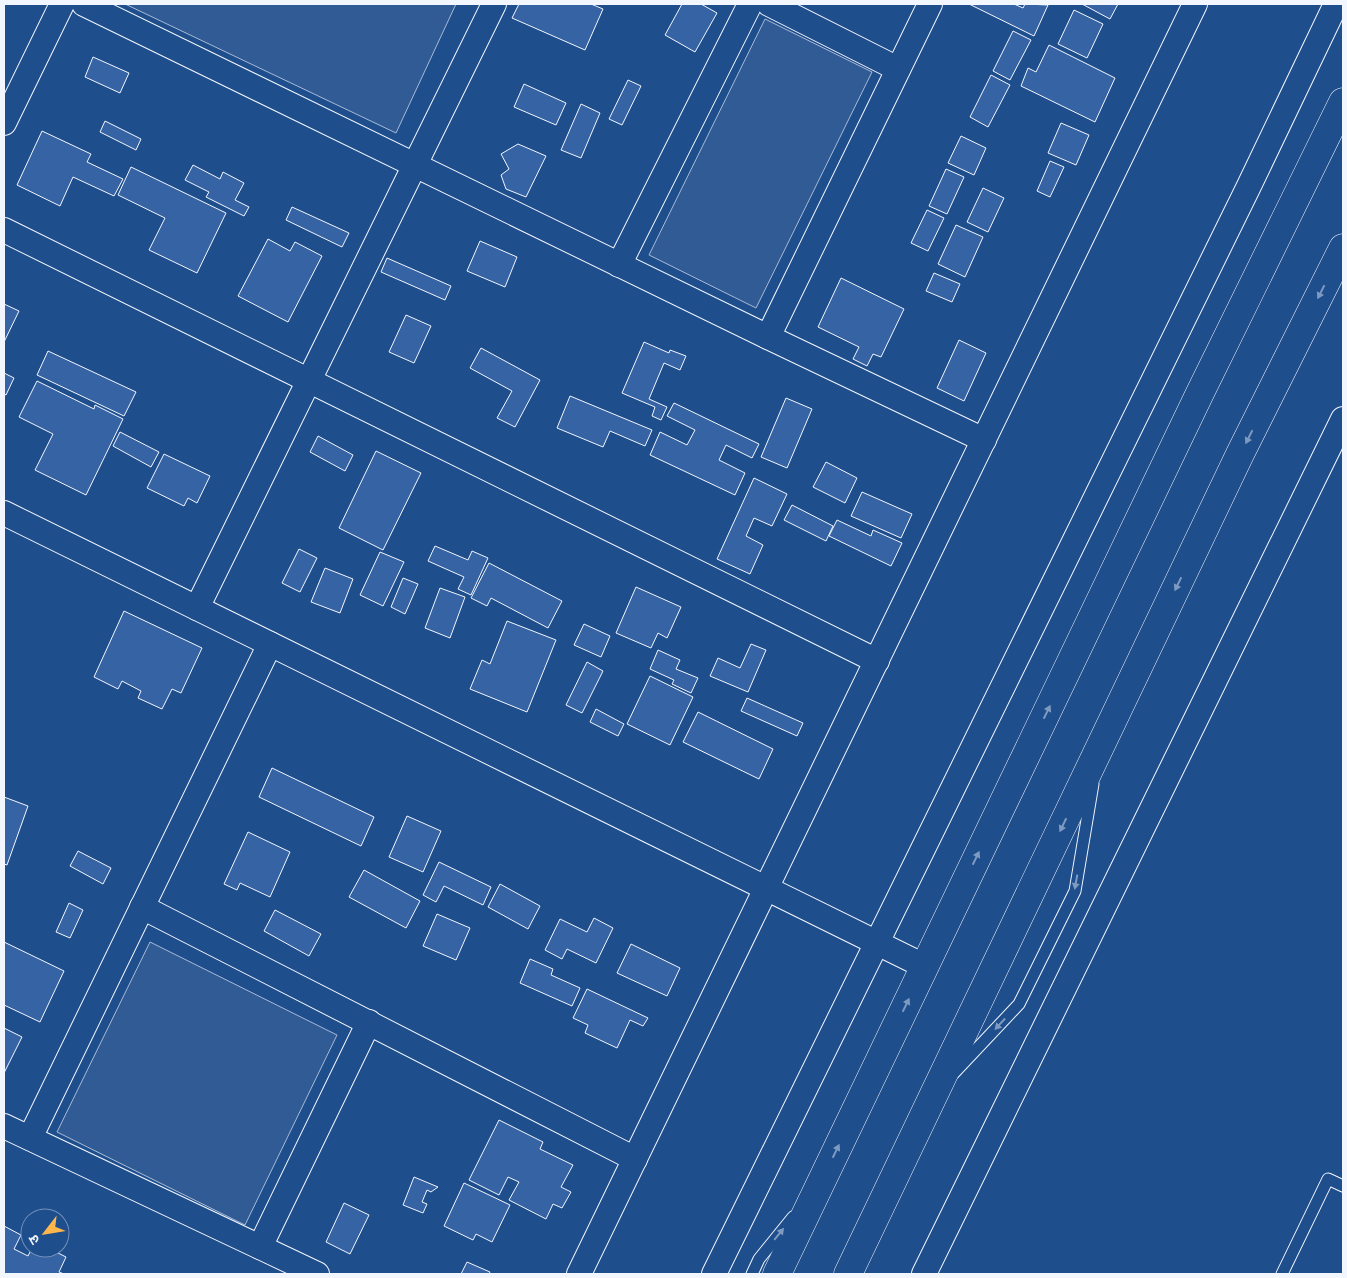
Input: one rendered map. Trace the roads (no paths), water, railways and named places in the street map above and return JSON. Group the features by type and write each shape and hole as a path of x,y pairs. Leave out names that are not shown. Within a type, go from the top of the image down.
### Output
{"street":[{"path":"4,123 62,4"},
{"path":"84,4 619,265 984,440"},
{"path":"197,608 494,4"},
{"path":"619,265 750,4"},
{"path":"769,4 898,69"},
{"path":"768,337 930,4"},
{"path":"579,1274 1195,4"},
{"path":"714,1274 1336,12"},
{"path":"777,1274 1190,413 1343,102"},
{"path":"4,230 877,661"},
{"path":"848,1274 1240,454 1343,248"},
{"path":"924,1274 1343,419"},
{"path":"6,519 197,608 924,966"},
{"path":"30,1138 270,644"},
{"path":"142,906 635,1159"},
{"path":"260,1247 369,1022"},
{"path":"4,1126 317,1274"}],"lane":[{"path":"934,1095 1019,1004 1074,891 1100,748"},
{"path":"1282,1274 1328,1179 1343,1186"},
{"path":"752,1274 759,1259 821,1182"}]}
